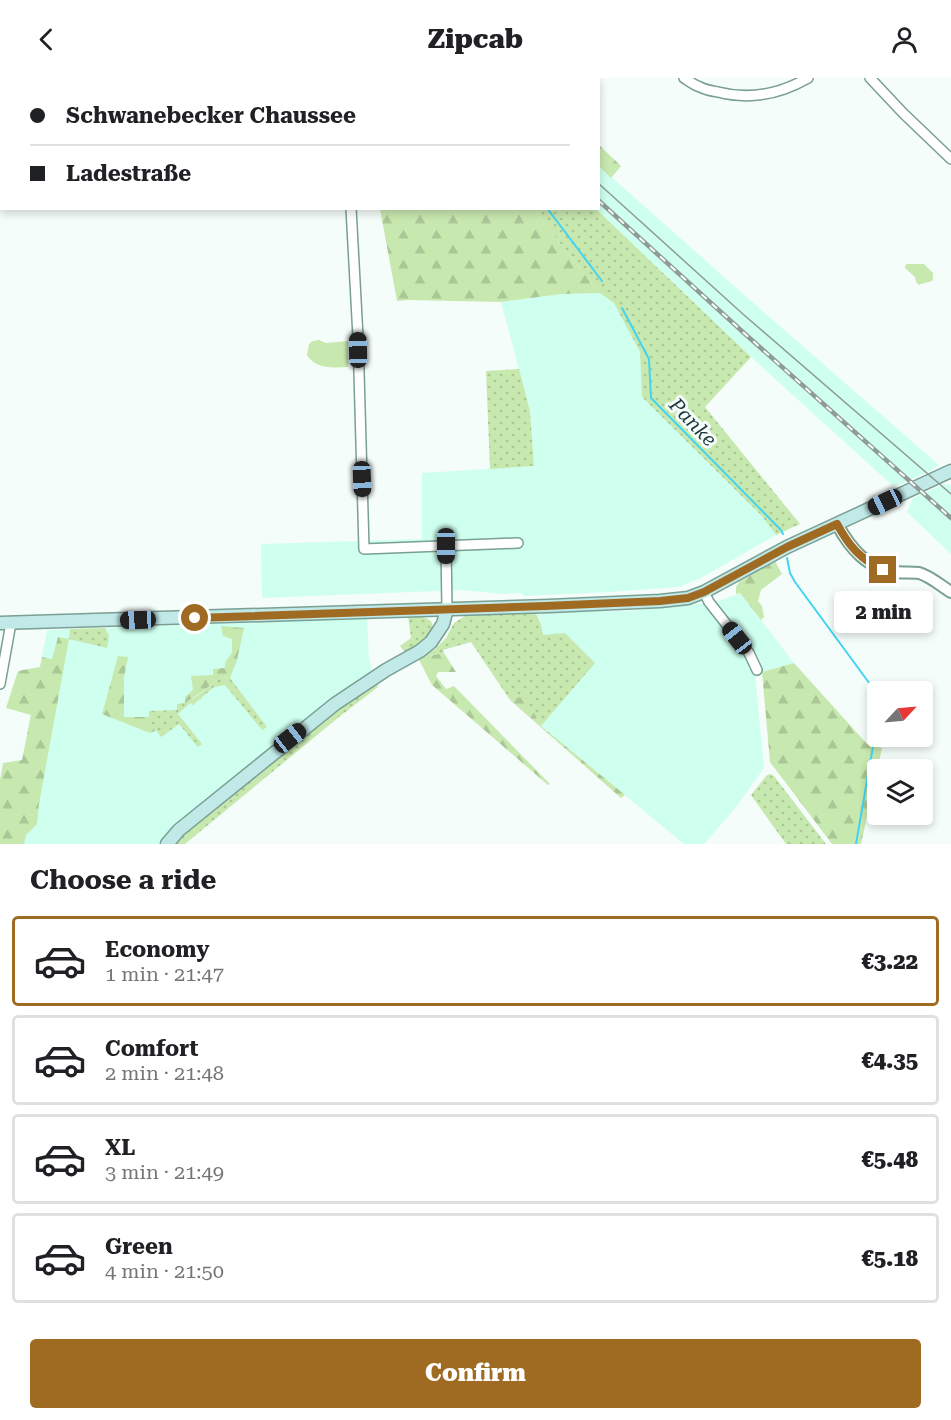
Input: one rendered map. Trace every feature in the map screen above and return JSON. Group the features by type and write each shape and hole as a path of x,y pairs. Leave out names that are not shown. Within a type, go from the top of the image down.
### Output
{"main road":[{"path":"6,623 447,609 688,598 704,592 787,547 951,471"},
{"path":"167,844 179,830 290,738 335,704 431,642 443,624 447,609"}],"street":[{"path":"684,78 701,88 750,96 779,91 808,78"},
{"path":"870,78 951,159"},
{"path":"351,210 358,337 364,549 518,543"},
{"path":"837,524 859,555 870,563 883,570 921,574 951,592"},
{"path":"446,546 447,609"},
{"path":"704,592 709,602 749,653 757,670"},
{"path":"0,684 6,623"}],"shaded area":[{"path":"600,167 939,465 893,486 751,357 597,210 600,210"},
{"path":"600,293 614,303 640,352 643,397 763,516 776,535 699,579 679,587 524,596 521,593 461,590 262,598 261,544 422,539 422,473 534,466 530,411 501,302 561,294"},
{"path":"944,484 951,485 951,554 907,512 913,498"},
{"path":"740,593 794,663 755,674 764,768 736,807 704,844 684,844 541,726 594,663 543,635 540,618 533,612 629,611 719,601"},
{"path":"367,616 369,659 372,671 295,728 172,830 161,844 6,844 47,630 321,620"}],"green space":[{"path":"600,146 621,166 611,178 600,167"},
{"path":"380,210 534,210 600,293 561,294 501,302 397,301"},
{"path":"534,210 597,210 751,357 705,407 800,524 776,535 762,516 642,397 640,352 614,303 600,293"},
{"path":"906,264 924,264 933,273 933,280 919,285 915,277 905,268"},
{"path":"319,340 326,343 348,341 348,367 325,367 310,360 307,355 309,344"},
{"path":"519,369 530,411 534,466 490,469 486,371"},
{"path":"775,561 782,574 761,590 758,601 762,606 764,617 761,620 740,593 736,594 736,587 739,582"},
{"path":"528,610 541,623 543,635 565,633 595,663 541,726 526,699 514,697 510,700 471,642 443,650 444,653 418,658 435,649 446,638 454,623 465,616"},
{"path":"408,616 421,617 432,624 427,635 406,653 400,646 411,638"},
{"path":"221,626 244,628 237,660 230,678 221,677 185,703 185,697 193,690 191,676 213,675 213,669 225,668 225,662 232,653 232,639 223,636"},
{"path":"105,628 109,636 107,648 69,639 70,629"},
{"path":"58,637 69,639 37,824 26,835 24,844 0,844 0,780 3,763 22,760 31,715 6,708 18,671 40,667 42,657 52,659"},
{"path":"444,653 456,672 438,672 436,676 446,689 454,686 550,784 548,785 432,685 418,658"},
{"path":"118,656 128,657 124,677 124,717 149,717 155,731 150,733 102,714"},
{"path":"794,663 867,744 867,747 882,748 880,759 867,759 867,817 861,844 832,844 770,762 762,672"},
{"path":"221,677 230,678 267,727 262,730 225,685 214,687 193,705 190,703 178,714 202,744 198,747 179,724 161,737 155,731 149,711 177,710 177,704 195,698"},
{"path":"376,681 378,687 185,844 175,844 224,799 226,801 247,783 246,780 327,715"},
{"path":"514,697 526,698 541,726 625,795 621,798 510,700"},
{"path":"771,774 826,844 786,844 751,795 767,775"}],"waterway":[{"name":"Panke","path":"549,210 602,281"},
{"name":"Panke","path":"622,308 649,359 651,398 783,534"},
{"name":"Panke","path":"787,558 790,573 795,582 868,681"},
{"name":"Panke","path":"856,844 873,747"}],"tram line":[{"path":"600,185 744,315 951,494"}],"railway":[{"path":"600,202 951,518"}],"route":[{"path":"195,618 545,606 688,598 837,524 859,555 883,570"}]}
